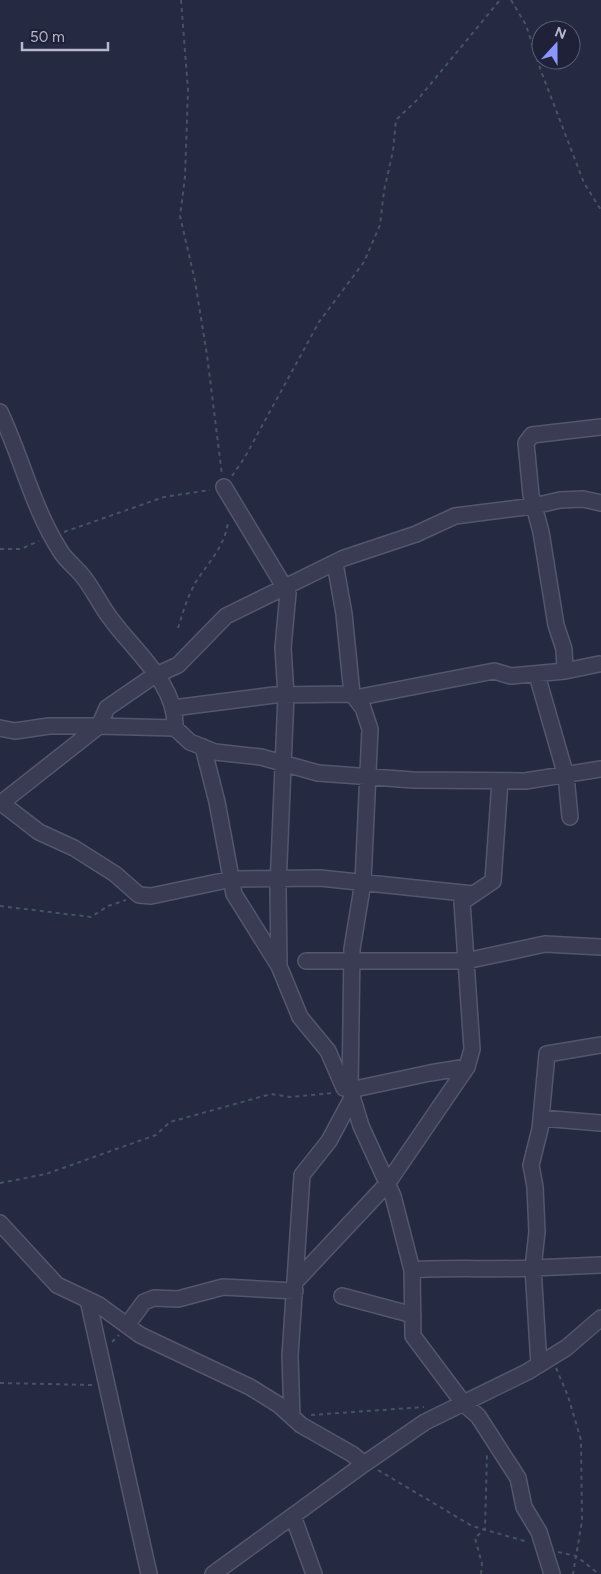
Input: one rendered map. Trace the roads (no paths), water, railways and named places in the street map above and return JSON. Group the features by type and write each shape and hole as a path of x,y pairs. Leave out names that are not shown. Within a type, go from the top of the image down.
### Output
{"street":[{"path":"0,412 38,509 61,554 82,575 111,620 127,637 157,677 173,708 175,728 190,742 215,752 261,757 318,773 413,780 525,781 601,769"},
{"path":"565,671 564,649 556,625 541,532 534,506 526,443 532,435 601,427"},
{"path":"224,488 288,593 283,648 286,695 278,879 279,966"},
{"path":"473,894 320,878 232,878 151,896 139,895 115,874 74,848 39,832 0,803 99,726 107,708 152,677 157,677 178,666 226,616 286,589 335,563 416,534 455,516 534,506 560,500 583,499 601,503"},
{"path":"335,563 344,614 354,696 363,708 370,729 363,882 352,960 351,1094 361,1126 393,1196 412,1270 413,1336 464,1404 478,1416 518,1478 524,1507 539,1532 552,1574"},
{"path":"173,708 286,695 354,696 494,671 511,676 565,671 599,664"},
{"path":"537,674 566,776 570,817"},
{"path":"0,728 15,732 48,726 175,728"},
{"path":"203,747 217,802 234,894 279,966 300,1017 328,1051 344,1088 351,1094"},
{"path":"127,1325 144,1302 154,1298 178,1299 204,1294 223,1287 295,1286 387,1184 467,1067 472,1050 462,902 493,881 500,781"},
{"path":"306,961 466,960 545,944 601,947"},
{"path":"545,1361 533,1268 537,1232 535,1187 531,1165 541,1118 547,1054 601,1045"},
{"path":"351,1094 430,1073 467,1067"},
{"path":"292,1416 290,1356 302,1175 329,1141 351,1094"},
{"path":"541,1118 601,1123"},
{"path":"0,1223 57,1285 88,1300 140,1335 250,1387 364,1463"},
{"path":"412,1270 444,1267 498,1270 601,1265"},
{"path":"342,1296 413,1315"},
{"path":"88,1300 149,1574"},
{"path":"213,1574 364,1463 425,1422 464,1404 545,1361 566,1348 601,1318"},
{"path":"293,1516 314,1574"}]}
